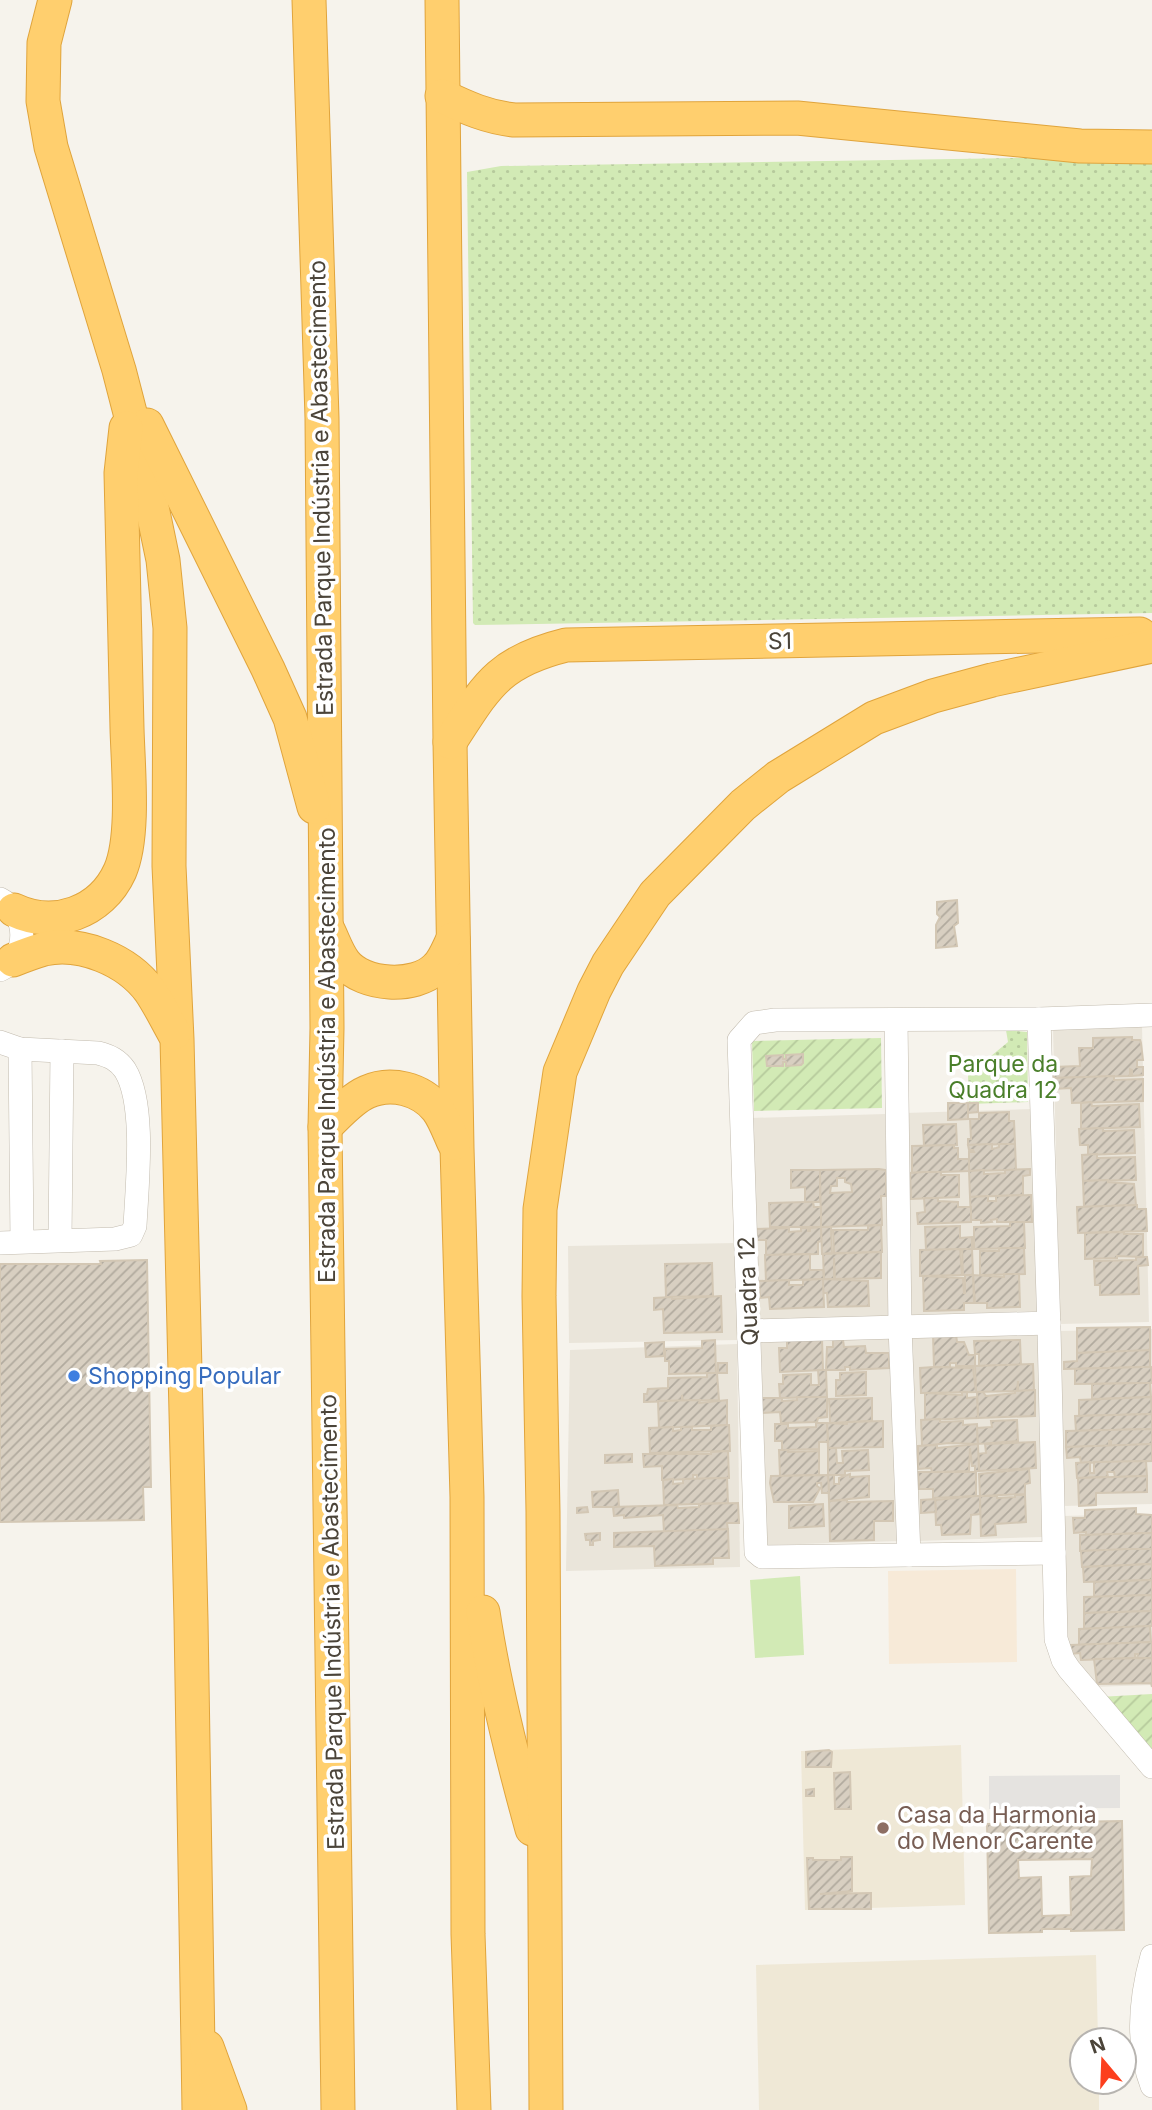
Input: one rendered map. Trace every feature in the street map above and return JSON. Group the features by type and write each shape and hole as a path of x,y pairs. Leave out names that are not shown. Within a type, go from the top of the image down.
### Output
{"highway":[{"path":"55,0 44,43 43,101 51,147 119,370 142,459 163,560 170,628 169,866 177,1039 199,2110"},
{"name":"Estrada Parque Indústria e Abastecimento","path":"309,0 322,418 326,836 325,1127 338,2110"},
{"path":"442,0 450,743 457,1148 467,1497 468,1920 474,2110"},
{"path":"442,96 473,112 514,120 797,118 1080,146 1152,147"},
{"path":"119,370 290,718 309,795 326,836"},
{"path":"7,904 29,917 52,918 74,915 94,906 108,891 120,871 127,845 128,767 121,473 129,408"},
{"name":"S1","path":"450,743 482,694 500,674 537,652 566,645 1152,634"},
{"path":"546,2110 540,1209 560,1072 608,964 655,894 743,805 778,777 874,718 933,696 992,680 1152,646"},
{"path":"326,926 345,962 368,978 383,981 419,978 436,969 453,940"},
{"path":"5,970 45,949 71,947 99,954 123,967 148,988 177,1039"},
{"path":"325,1127 368,1091 404,1088 430,1101 439,1111 457,1148"},
{"path":"467,1497 497,1691 513,1763 544,1868"},
{"path":"198,2022 230,2110"}],"street":[{"path":"5,970 22,940 19,919 7,904"},
{"name":"Quadra 12","path":"1054,1553 762,1558 756,1552 739,1040 754,1023 775,1020 1039,1019 1152,1015"},
{"path":"1039,1019 1056,1639 1063,1660 1152,1767"},
{"path":"896,1020 900,1327 909,1555"},
{"path":"10,1045 62,1051 110,1056 124,1069 133,1090 139,1150 134,1232 127,1237 115,1239 11,1242 10,1045"},
{"path":"60,1240 62,1051"},
{"path":"749,1331 1049,1323"},
{"path":"1152,1956 1140,2031 1152,2086"}],"shaded area":[{"path":"1142,1026 1149,1322 1060,1324 1053,1028"},
{"path":"1034,1109 1039,1311 910,1315 905,1113"},
{"path":"885,1114 891,1317 757,1321 751,1118"},
{"path":"736,1243 738,1340 569,1343 568,1246"},
{"path":"1152,1329 1152,1504 1063,1506 1059,1331"},
{"path":"1038,1334 1043,1537 916,1541 911,1338"},
{"path":"895,1338 900,1541 767,1545 761,1342"},
{"path":"737,1344 740,1567 566,1571 570,1350"},
{"path":"1152,1514 1152,1685 1092,1687 1065,1654 1063,1516"},
{"path":"1016,1569 1017,1662 889,1664 888,1571"},
{"name":"Casa da Harmonia do Menor Carente","path":"961,1745 965,1905 805,1910 801,1751"},
{"path":"1120,1775 1120,1808 989,1809 989,1776"},
{"path":"1096,1955 1098,2026 1068,2026 1068,2096 1099,2096 1099,2110 759,2110 756,1965"}],"green space":[{"path":"1152,156 1152,613 473,623 467,172 501,166"},
{"name":"Parque da Quadra 12","path":"1006,1030 1027,1032 1028,1102 969,1104 968,1075 1008,1042"},
{"path":"881,1038 882,1108 754,1111 752,1041"},
{"path":"800,1576 804,1655 755,1658 750,1580"},
{"path":"1152,1694 1152,1757 1099,1697"}],"building":[{"path":"957,900 958,923 954,926 957,946 936,948 936,925 940,917 937,914 937,902"},
{"path":"1132,1037 1132,1040 1140,1040 1141,1043 1143,1060 1137,1060 1137,1067 1143,1067 1143,1075 1132,1076 1130,1069 1130,1076 1054,1078 1053,1067 1080,1066 1079,1048 1093,1048 1093,1038"},
{"path":"803,1054 801,1065 786,1066 786,1062 783,1062 783,1066 767,1066 766,1056 783,1055 783,1059 786,1059 786,1055"},
{"path":"1114,1076 1114,1080 1143,1079 1143,1101 1072,1103 1071,1088 1054,1089 1054,1078"},
{"path":"1091,1102 1092,1106 1139,1104 1140,1127 1081,1129 1081,1103"},
{"path":"948,1103 968,1103 968,1119 948,1120"},
{"path":"968,1103 978,1103 978,1112 968,1113"},
{"path":"1009,1112 1009,1121 1014,1121 1015,1144 968,1145 968,1139 971,1139 970,1119 979,1119 979,1113"},
{"path":"956,1124 957,1145 924,1146 923,1125"},
{"path":"1103,1128 1103,1131 1134,1130 1135,1153 1088,1155 1088,1145 1080,1145 1079,1129"},
{"path":"992,1144 992,1149 999,1147 999,1144 1015,1144 1016,1170 969,1171 969,1152 974,1152 969,1150 968,1145"},
{"path":"954,1145 954,1148 958,1148 958,1159 969,1159 969,1171 912,1173 912,1146"},
{"path":"1097,1154 1097,1158 1135,1157 1136,1180 1083,1181 1082,1155"},
{"path":"1030,1169 1030,1175 1023,1176 1023,1195 970,1197 969,1171 984,1170 984,1174"},
{"path":"791,1170 820,1170 820,1202 805,1202 805,1187 791,1188"},
{"path":"820,1170 886,1170 886,1196 881,1196 882,1225 821,1227","holes":["837,1178 845,1178 845,1182 851,1184 852,1192 830,1193 831,1186 837,1186"]},
{"path":"910,1173 959,1175 959,1197 911,1199"},
{"path":"1108,1180 1134,1184 1136,1205 1084,1207 1083,1181"},
{"path":"1031,1195 1032,1222 997,1222 997,1219 981,1223 981,1220 971,1220 970,1197 988,1196 988,1201 996,1201 996,1196"},
{"path":"924,1198 938,1198 938,1201 958,1202 958,1207 971,1207 971,1222 918,1224 917,1213 925,1212"},
{"path":"813,1202 814,1207 821,1207 821,1227 770,1227 769,1203"},
{"path":"1137,1205 1137,1209 1146,1209 1147,1231 1078,1233 1077,1207"},
{"path":"1010,1222 1024,1222 1025,1248 974,1249 974,1227 1010,1226"},
{"path":"881,1225 882,1252 834,1253 833,1230 868,1230 868,1226"},
{"path":"960,1226 960,1238 972,1237 972,1249 926,1250 925,1227"},
{"path":"821,1227 822,1241 818,1242 818,1254 766,1255 766,1240 756,1240 755,1229 789,1228 789,1232 801,1231 801,1228 808,1228 810,1231 810,1228"},
{"path":"821,1227 831,1227 832,1253 822,1254"},
{"path":"1085,1233 1143,1234 1143,1257 1085,1259"},
{"path":"999,1248 1024,1248 1025,1274 980,1275 980,1251 999,1251"},
{"path":"960,1249 962,1275 920,1276 920,1250"},
{"path":"962,1249 972,1249 973,1275 963,1275"},
{"path":"881,1252 881,1278 835,1279 834,1258 834,1279 824,1279 823,1254"},
{"path":"810,1254 810,1270 823,1270 824,1279 766,1281 765,1255"},
{"path":"1136,1257 1147,1257 1148,1265 1138,1266 1139,1294 1100,1295 1100,1285 1095,1285 1094,1261 1136,1260"},
{"name":"Shopping Popular","path":"147,1260 151,1487 143,1487 144,1520 0,1522 0,1264 101,1264 100,1261"},
{"path":"712,1263 713,1296 666,1297 665,1264"},
{"path":"1004,1274 1019,1274 1020,1307 987,1308 987,1303 975,1303 973,1275 1004,1277"},
{"path":"965,1275 973,1275 974,1303 964,1303 964,1310 924,1311 923,1276 963,1278 965,1293"},
{"path":"823,1279 868,1281 869,1306 828,1307 827,1293 823,1293"},
{"path":"823,1279 824,1307 770,1309 769,1297 760,1298 759,1281 789,1280 789,1285 803,1285 803,1280"},
{"path":"721,1296 722,1332 664,1333 663,1309 654,1310 654,1298"},
{"path":"1150,1327 1150,1351 1077,1353 1077,1328"},
{"path":"956,1334 957,1342 964,1342 969,1355 975,1355 975,1366 956,1366 956,1363 950,1363 950,1367 934,1367 933,1335"},
{"path":"822,1339 823,1370 780,1372 779,1348 787,1348 787,1340"},
{"path":"715,1340 716,1373 669,1374 665,1349 702,1348 702,1341"},
{"path":"833,1340 843,1340 844,1347 865,1346 866,1353 889,1353 889,1368 850,1370 850,1367 845,1367 845,1370 826,1370 827,1347 833,1347"},
{"path":"1020,1340 1021,1365 979,1366 979,1354 975,1354 974,1341"},
{"path":"664,1342 664,1356 646,1357 645,1343"},
{"path":"1150,1350 1150,1367 1064,1369 1064,1362 1077,1361 1077,1353"},
{"path":"718,1363 727,1363 727,1373 718,1373"},
{"path":"1033,1364 1034,1390 1018,1391 1018,1381 1017,1391 976,1392 975,1366"},
{"path":"1151,1367 1152,1383 1075,1384 1075,1369"},
{"path":"920,1368 973,1368 976,1392 921,1393"},
{"path":"818,1370 826,1370 827,1397 780,1398 779,1384 783,1384 783,1375 811,1374 811,1385 819,1385"},
{"path":"866,1372 866,1395 836,1396 836,1380 840,1380 840,1373"},
{"path":"707,1373 717,1373 719,1400 683,1401 682,1395 682,1401 644,1402 644,1394 647,1394 648,1389 668,1388 668,1378 707,1377"},
{"path":"1150,1383 1151,1397 1092,1399 1092,1384"},
{"path":"1035,1390 1035,1416 978,1418 977,1392 983,1392 986,1396"},
{"path":"962,1392 967,1392 967,1398 977,1397 978,1418 925,1420 925,1393 962,1395"},
{"path":"797,1397 827,1397 827,1417 818,1418 817,1422 781,1423 780,1412 761,1413 760,1398 782,1398 782,1401 797,1400"},
{"path":"1151,1397 1152,1414 1079,1416 1079,1400"},
{"path":"872,1398 872,1421 830,1423 829,1399"},
{"path":"700,1400 699,1403 727,1400 727,1425 659,1428 658,1401"},
{"path":"1152,1414 1152,1429 1076,1431 1075,1416"},
{"path":"940,1419 940,1422 963,1421 963,1425 977,1424 978,1444 922,1446 921,1420"},
{"path":"1017,1420 1018,1441 978,1444 977,1428 992,1427 991,1421"},
{"path":"883,1421 883,1447 828,1448 827,1423"},
{"path":"816,1423 827,1423 828,1442 819,1442 819,1449 782,1450 782,1441 775,1441 775,1424 788,1424 788,1428 816,1427"},
{"path":"729,1425 730,1451 650,1453 649,1428 673,1427 673,1431 681,1430 681,1427 692,1427 692,1430 711,1430 711,1426"},
{"path":"1152,1429 1152,1444 1111,1446 1109,1441 1109,1446 1066,1447 1066,1431"},
{"path":"1035,1442 1036,1468 979,1471 978,1454 986,1453 985,1444"},
{"path":"978,1444 979,1471 975,1471 975,1466 972,1466 970,1448 969,1471 932,1472 931,1468 918,1469 918,1446 937,1445 937,1448"},
{"path":"1152,1444 1152,1461 1081,1463 1080,1457 1067,1458 1066,1447"},
{"path":"828,1448 836,1448 837,1463 843,1463 842,1451 868,1450 869,1470 828,1475"},
{"path":"779,1450 819,1451 819,1475 780,1476"},
{"path":"728,1451 729,1478 697,1479 697,1475 693,1475 693,1479 662,1480 662,1466 644,1467 643,1454 711,1454"},
{"path":"632,1454 632,1462 605,1463 605,1455"},
{"path":"1146,1461 1147,1476 1115,1477 1114,1472 1107,1472 1108,1477 1077,1478 1076,1463 1090,1462 1090,1473 1094,1473 1094,1462"},
{"path":"1029,1469 1030,1483 1025,1484 1025,1494 980,1496 979,1474"},
{"path":"918,1472 976,1472 976,1496 933,1498 933,1489 919,1489"},
{"path":"850,1474 850,1477 869,1476 869,1497 829,1501 828,1475 834,1475 834,1484 839,1484 839,1478"},
{"path":"828,1475 829,1493 822,1493 821,1483 817,1483 820,1488 813,1502 774,1502 771,1476"},
{"path":"1147,1476 1147,1492 1096,1493 1096,1505 1079,1506 1078,1478"},
{"path":"727,1478 728,1503 664,1505 663,1480 673,1479 673,1484 683,1483 683,1479"},
{"path":"618,1490 619,1507 593,1507 592,1492"},
{"path":"1025,1495 1026,1522 995,1524 996,1535 981,1536 980,1496 997,1498"},
{"path":"980,1496 980,1514 971,1515 970,1534 942,1535 941,1525 936,1525 935,1500"},
{"path":"935,1499 936,1512 921,1513 921,1500"},
{"path":"829,1501 893,1501 893,1521 874,1521 874,1540 830,1541"},
{"path":"738,1503 739,1523 727,1523 728,1530 664,1532 663,1515 624,1518 624,1515 614,1516 613,1507 677,1505 678,1508 699,1507 699,1504"},
{"path":"823,1504 824,1526 789,1528 789,1506"},
{"path":"587,1507 588,1512 577,1513 577,1508"},
{"path":"1136,1508 1136,1514 1152,1515 1152,1533 1074,1533 1073,1518 1085,1518 1085,1510"},
{"path":"728,1529 729,1558 713,1558 713,1564 655,1566 654,1546 614,1547 614,1533"},
{"path":"600,1533 600,1540 593,1541 593,1545 590,1545 590,1540 586,1540 585,1534"},
{"path":"1152,1533 1152,1549 1080,1551 1080,1535"},
{"path":"1152,1549 1152,1564 1082,1567 1081,1551"},
{"path":"1152,1564 1152,1580 1084,1582 1083,1567"},
{"path":"1152,1580 1152,1595 1094,1597 1094,1582"},
{"path":"1152,1595 1152,1611 1084,1613 1084,1597"},
{"path":"1152,1611 1152,1626 1084,1629 1084,1613"},
{"path":"1150,1626 1151,1642 1079,1645 1079,1629"},
{"path":"1152,1642 1152,1658 1137,1658 1138,1654 1135,1654 1135,1658 1081,1660 1080,1653 1071,1654 1071,1645"},
{"path":"1152,1658 1152,1687 1151,1683 1097,1684 1094,1659"},
{"path":"806,1752 832,1752 831,1767 806,1767"},
{"path":"850,1772 851,1809 835,1809 834,1773"},
{"path":"814,1789 814,1796 806,1796 806,1790"},
{"path":"1122,1821 1124,1930 1042,1929 1042,1932 989,1933 987,1824 1045,1822 1045,1825 1064,1825 1064,1822","holes":["1092,1859 1091,1876 1070,1877 1071,1915 1042,1916 1041,1877 1019,1878 1018,1860"]},
{"path":"841,1857 852,1857 852,1891 820,1894 871,1893 871,1909 809,1909 807,1858 841,1860"}],"place":[{"name":"Shopping Popular","path":"74,1376"},
{"name":"Casa da Harmonia do Menor Carente","path":"883,1828"}]}
